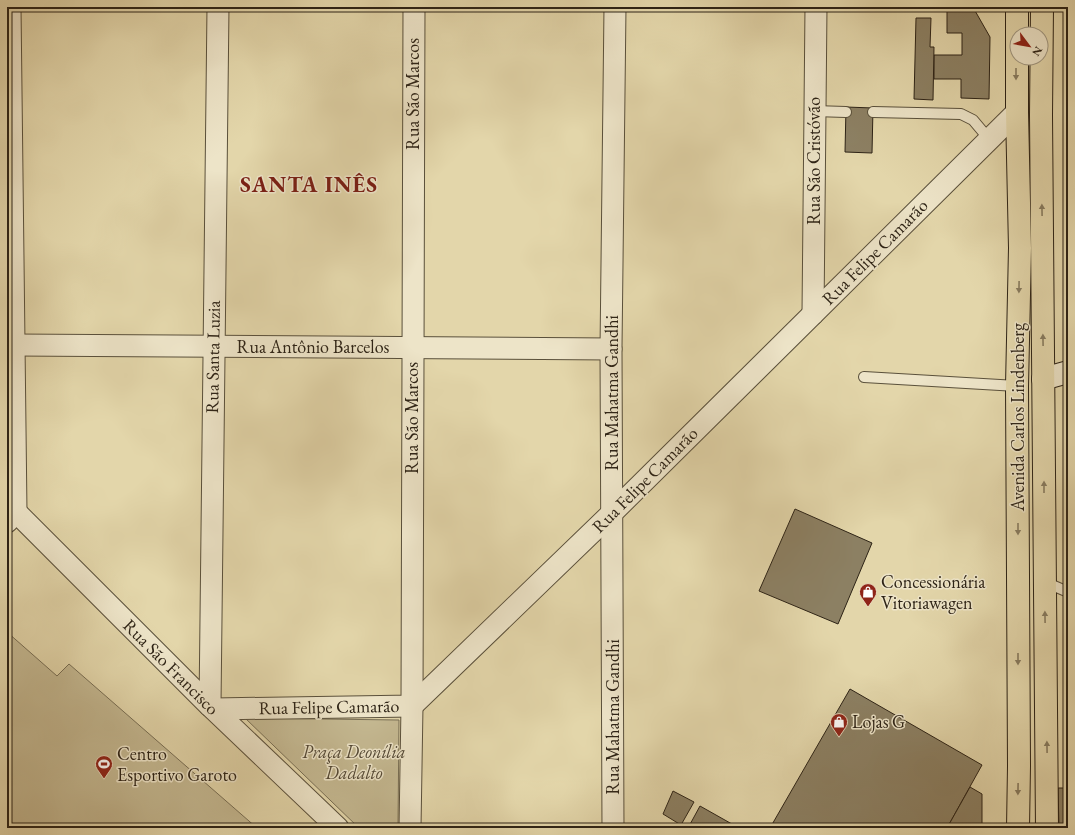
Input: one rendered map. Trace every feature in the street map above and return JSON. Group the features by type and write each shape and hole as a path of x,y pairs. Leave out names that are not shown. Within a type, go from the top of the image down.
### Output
{"main road":[{"name":"Avenida Carlos Lindenberg","path":"1017,7 1017,112 1020,248 1017,386 1018,828"},
{"name":"Avenida Carlos Lindenberg","path":"1042,7 1041,115 1047,828"},
{"path":"1017,386 1044,379"}],"street":[{"path":"10,7 14,345 10,512"},
{"name":"Rua Santa Luzia","path":"212,708 213,346 218,7"},
{"name":"Rua São Marcos","path":"410,828 412,706 414,7"},
{"name":"Rua Mahatma Gandhi","path":"613,828 611,349 615,7"},
{"name":"Rua São Cristóvão","path":"813,314 816,7"},
{"name":"Rua Felipe Camarão","path":"212,708 412,706 612,513 1017,112"},
{"name":"Rua Antônio Barcelos","path":"14,345 611,349"},
{"path":"1044,379 1068,372"},
{"name":"Rua São Francisco","path":"10,512 338,828"}],"lane":[{"path":"814,111 846,112"},
{"path":"873,112 961,114 973,120 989,139"},
{"path":"864,377 1017,386"},
{"path":"1045,582 1068,592"}],"green space":[{"name":"Centro Esportivo Garoto","path":"7,632 57,676 69,664 257,828 7,828"},
{"name":"Praça Deonília Dadalto","path":"245,718 399,720 398,828 359,828"}],"building":[{"path":"947,8 974,9 990,37 989,99 961,98 961,79 934,79 934,55 962,55 962,33 947,33"},
{"path":"916,18 931,18 930,47 934,47 933,100 914,99"},
{"path":"846,107 873,108 872,153 845,152"},
{"path":"1065,399 1068,399 1068,575 1064,575"},
{"path":"795,509 872,543 838,624 759,591"},
{"path":"1066,662 1068,662 1068,696 1065,696"},
{"path":"850,689 982,765 947,828 770,828"},
{"path":"1066,725 1068,726 1068,737 1067,736"},
{"path":"1067,736 1068,737 1068,788 1067,788"},
{"path":"970,787 982,794 982,825 980,828 947,828"},
{"path":"1058,788 1068,788 1068,828 1059,828"},
{"path":"673,791 694,802 681,825 663,814"},
{"path":"700,806 739,828 688,828"}],"place":[{"name":"Concessionária Vitoriawagen","path":"868,607"},
{"name":"Lojas G","path":"839,737"},
{"name":"Centro Esportivo Garoto","path":"104,779"}],"district":[{"name":"SANTA INÊS","path":"309,184"}]}
